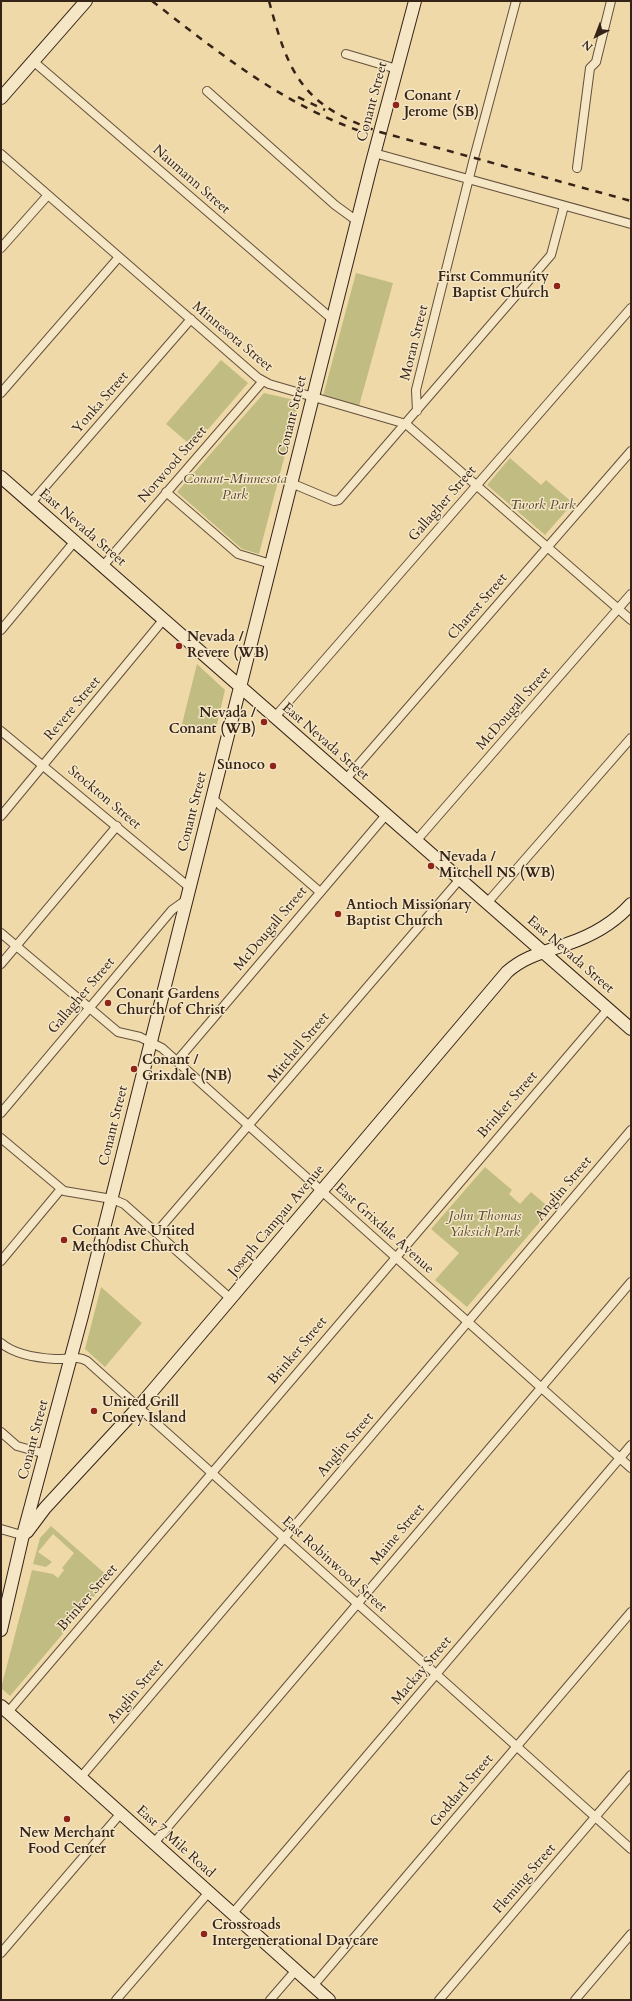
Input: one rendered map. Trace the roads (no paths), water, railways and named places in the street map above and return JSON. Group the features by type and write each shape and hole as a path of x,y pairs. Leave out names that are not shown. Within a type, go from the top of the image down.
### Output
{"street":[{"path":"1,98 86,1"},
{"name":"Conant Street","path":"1,1630 112,1199 374,153 415,1"},
{"name":"Moran Street","path":"417,411 416,390 469,179 516,1"},
{"path":"577,168 590,68 596,62 611,1"},
{"path":"346,54 397,69"},
{"name":"Naumann Street","path":"34,61 332,319"},
{"path":"207,91 335,205 357,221"},
{"path":"374,153 631,224"},
{"name":"Minnesota Street","path":"1,154 263,381 406,424 631,620"},
{"path":"1,248 48,195"},
{"path":"291,483 334,501 339,500 551,255 564,206"},
{"path":"1,393 119,257"},
{"name":"Gallagher Street","path":"274,718 631,308"},
{"name":"Yonka Street","path":"31,503 191,319"},
{"name":"Norwood Street","path":"102,566 263,381"},
{"name":"Charest Street","path":"345,780 631,450"},
{"name":"East Nevada Street","path":"1,477 164,619 274,718 631,1028"},
{"path":"166,492 238,554 271,564"},
{"path":"1,630 74,541"},
{"name":"McDougall Street","path":"416,842 631,594"},
{"name":"Revere Street","path":"1,816 164,619"},
{"name":"Stockton Street","path":"1,731 190,887"},
{"path":"486,903 631,738"},
{"path":"212,798 320,892"},
{"name":"McDougall Street","path":"177,1061 386,815"},
{"path":"1,964 117,826"},
{"name":"Mitchell Street","path":"157,1234 460,879"},
{"name":"Gallagher Street","path":"1,1113 172,910 186,900"},
{"name":"Joseph Campau Avenue","path":"24,1537 44,1508 138,1407 507,972 516,964 542,951 571,943 612,922 631,904"},
{"name":"East Grixdale Avenue","path":"1,933 118,1032 151,1041 162,1048 631,1468"},
{"name":"Brinker Street","path":"3,1712 212,1473 608,1008"},
{"name":"Anglin Street","path":"81,1777 631,1130"},
{"path":"1,1138 61,1189 69,1193 112,1199 124,1204 230,1299"},
{"path":"1,1261 61,1189"},
{"name":"Maine Street","path":"154,1843 631,1282"},
{"name":"East Robinwood Street","path":"1,1343 9,1349 21,1353 56,1359 82,1358 87,1361 631,1850"},
{"path":"1,1432 17,1446 46,1454"},
{"name":"Mackay Street","path":"233,1913 631,1445"},
{"path":"1,1530 24,1537"},
{"name":"Goddard Street","path":"313,1986 631,1612"},
{"name":"East 7 Mile Road","path":"3,1712 81,1777 329,2000"},
{"name":"Fleming Street","path":"439,2000 631,1775"},
{"path":"1,1953 121,1813"},
{"path":"116,2000 208,1892"},
{"path":"575,2000 631,1934"},
{"path":"270,2000 296,1970"}],"railway":[{"path":"152,1 252,76 306,107 334,121 363,132"},
{"path":"269,1 276,27 293,69 303,85 316,99 333,111 354,122 380,132 631,201"},
{"path":"298,97 325,110"}],"place":[{"name":"Conant / Jerome (SB)","path":"396,105"},
{"name":"First Community Baptist Church","path":"557,286"},
{"name":"Nevada / Revere (WB)","path":"179,646"},
{"name":"Nevada / Conant (WB)","path":"264,722"},
{"name":"Sunoco","path":"273,766"},
{"name":"Nevada / Mitchell NS (WB)","path":"431,866"},
{"name":"Antioch Missionary Baptist Church","path":"338,914"},
{"name":"Conant Gardens Church of Christ","path":"108,1003"},
{"name":"Conant / Grixdale (NB)","path":"134,1069"},
{"name":"Conant Ave United Methodist Church","path":"64,1240"},
{"name":"United Grill Coney Island","path":"94,1411"},
{"name":"New Merchant Food Center","path":"67,1819"},
{"name":"Crossroads Intergenerational Daycare","path":"204,1934"}],"park label":[{"name":"Conant-Minnesota Park","path":"235,488"},
{"name":"Twork Park","path":"543,506"},
{"name":"John Thomas Yaksich Park","path":"485,1226"}]}
